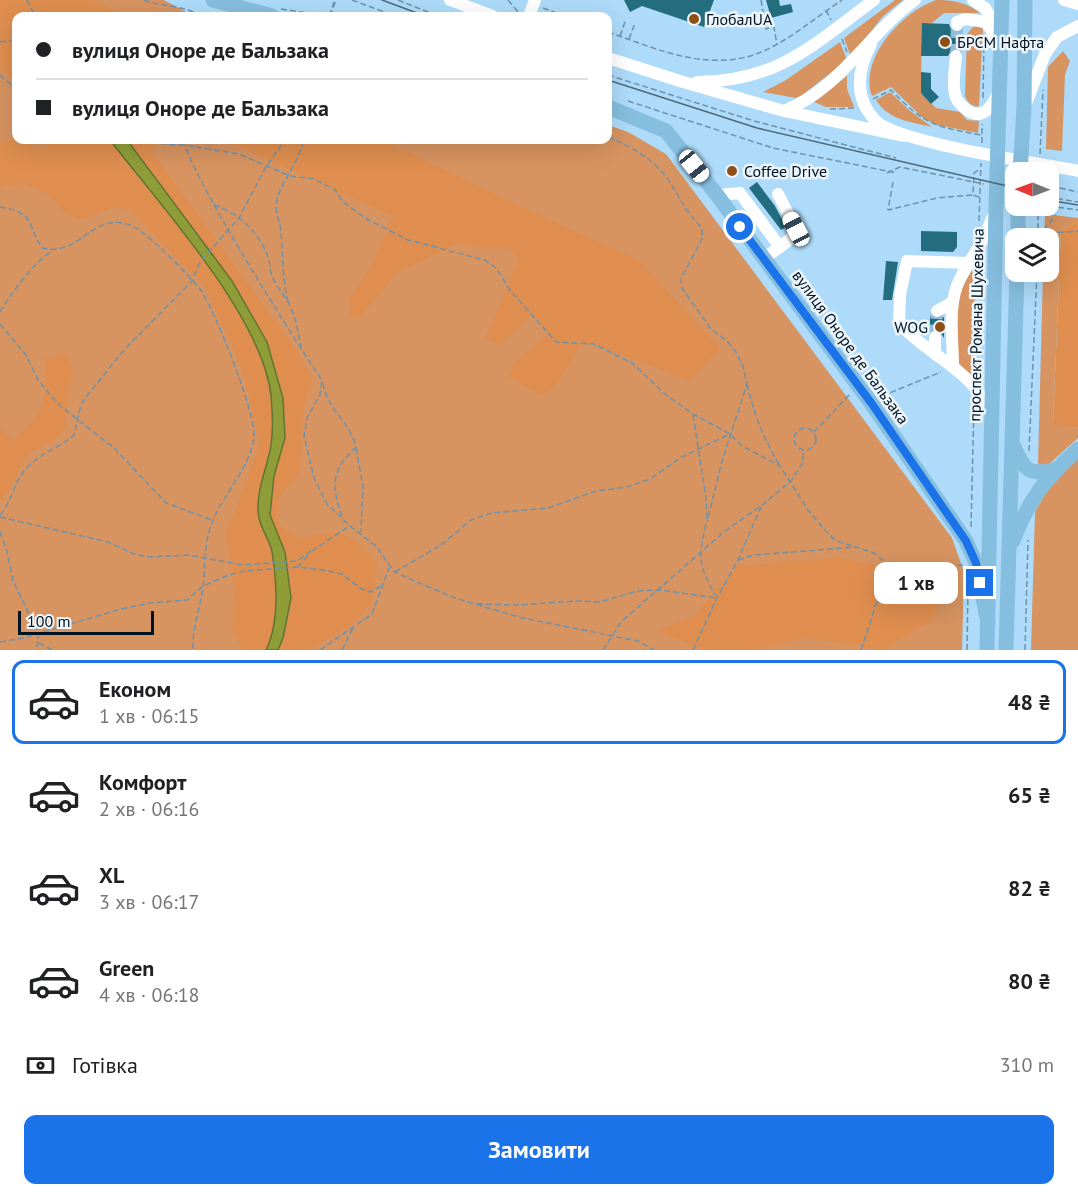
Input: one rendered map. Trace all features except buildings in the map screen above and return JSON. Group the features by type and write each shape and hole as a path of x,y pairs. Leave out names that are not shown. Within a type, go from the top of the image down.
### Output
{"main road":[{"path":"213,0 244,10 266,12"},
{"name":"проспект Романа Шухевича","path":"987,650 1002,0"},
{"path":"1021,162 1024,108 1025,0"},
{"name":"вулиця Оноре де Бальзака","path":"613,103 666,131 717,195 872,404 966,541 976,563 988,623"},
{"path":"1006,650 1017,282"},
{"path":"1012,441 1022,466 1042,473 1056,469"},
{"path":"1009,552 1029,503 1056,469 1078,449"}],"street":[{"path":"450,0 482,12"},
{"path":"683,82 732,81 774,69 874,0"},
{"path":"784,111 805,102 849,67 891,19 915,0"},
{"path":"974,0 985,8 1001,34"},
{"path":"1064,0 1078,4"},
{"path":"957,25 957,22 964,19 985,22 996,42 1000,58"},
{"path":"1024,108 1045,54 1057,37 1078,26"},
{"path":"871,44 862,61 859,90 876,122 904,136"},
{"path":"956,56 955,94 957,100 974,114 983,113 993,105 1000,89"},
{"path":"612,59 784,111 1078,171"},
{"path":"717,195 740,193 780,247"},
{"path":"764,258 795,235 797,231 778,194"},
{"path":"953,366 953,302 960,279 974,267 996,207"},
{"path":"974,267 907,261 900,296 899,323 910,337 953,366 986,402 992,418"},
{"path":"937,311 953,302"},
{"path":"935,337 935,354"}],"path":[{"path":"144,0 157,5 195,12"},
{"path":"352,0 384,12"},
{"path":"398,0 428,12"},
{"path":"508,0 519,12"},
{"path":"761,0 766,29 774,27 777,45"},
{"path":"612,33 687,59 733,61 777,45 842,0"},
{"path":"532,7 550,12"},
{"path":"620,36 626,19"},
{"path":"629,40 635,22"},
{"path":"982,147 985,22"},
{"path":"0,75 12,86"},
{"path":"612,76 754,121 896,158"},
{"path":"1040,162 1044,87"},
{"path":"872,99 891,90 914,112 937,127 982,135"},
{"path":"613,103 773,147 886,173 897,173"},
{"path":"612,138 624,143 657,167 668,180 688,215 702,228 702,239 681,279 682,288 711,329 727,341 736,352 743,366 753,410 766,443 808,510 836,541 874,553 889,565 912,567 966,565"},
{"path":"164,144 239,154 290,176 314,179 335,190 343,202 365,218 408,240 485,260 496,268 510,290 556,342 594,344 632,363 666,395 693,414 730,434 742,446 780,466"},
{"path":"282,144 266,167 239,218 200,262 192,281 124,350 93,388 81,405 74,435 59,446 44,452 24,471 16,482 6,508 0,516 108,542 134,554 204,557 223,563 243,565 297,561 350,526"},
{"path":"289,304 281,259 281,228 275,210 282,187 290,176 302,144"},
{"path":"184,145 214,205 245,259 322,380 332,408 353,434 363,486 361,533"},
{"path":"979,221 981,158"},
{"path":"886,173 900,167 993,185"},
{"path":"972,195 974,173 981,169"},
{"path":"893,182 888,210 937,198 972,195 980,198"},
{"path":"1059,188 1078,192"},
{"path":"1059,198 1078,202"},
{"path":"214,205 230,210 260,241 268,258 272,277 297,322 301,348"},
{"path":"0,207 13,209 29,219 42,248 53,250"},
{"path":"1059,207 1078,210"},
{"path":"1045,228 1054,216"},
{"path":"0,312 14,290 42,257 53,250 86,237 99,225 118,222 132,225 144,234 201,291 218,324 248,405 255,437 245,464 208,532 203,586 192,649"},
{"path":"1059,233 1078,231"},
{"path":"966,541 971,533 975,389 974,267"},
{"path":"1029,470 1037,282"},
{"path":"0,324 26,355 38,380 58,405 79,418 135,468 166,503 213,520"},
{"path":"872,404 887,394 953,366"},
{"path":"322,380 320,395 307,418 304,436 314,478 327,504 377,548 394,572 474,604 518,617 638,641 654,650"},
{"path":"717,598 701,567 699,553 730,434 747,384"},
{"path":"813,433 851,393"},
{"path":"693,414 707,522"},
{"path":"803,428 813,433 815,442 811,448 804,450 796,445 795,435 803,428"},
{"path":"394,572 441,544 471,520 491,513 548,508 596,491 627,487 650,479 664,467 699,447 730,434"},
{"path":"342,517 334,494 335,477 343,460 356,447"},
{"path":"603,650 622,621 660,590 724,531 761,506 791,481 799,472 804,450"},
{"path":"693,650 738,560 761,506"},
{"path":"0,532 7,550 13,581 38,632 38,643 35,650"},
{"path":"1025,650 1028,534"},
{"path":"738,560 754,555 856,547"},
{"path":"298,567 311,551"},
{"path":"963,557 967,569"},
{"path":"861,650 889,565"},
{"path":"0,642 22,638 130,607 188,600 203,586 228,574 244,571 298,567 342,574 360,588 370,591 383,585"},
{"path":"320,650 372,614 389,567"},
{"path":"967,650 968,580"},
{"path":"474,604 600,602 637,591 660,590 717,598"},
{"path":"342,650 353,627"},
{"path":"38,643 52,650"}],"shaded area":[{"path":"0,0 164,0 186,12 12,12 12,144 612,144 612,126 628,132 666,154 952,538 964,572 962,650 0,650"},
{"path":"0,0 93,0 118,12 12,12 12,80 0,69"},
{"path":"895,0 903,0 883,16 851,57 844,38"},
{"path":"936,0 959,2 980,13 944,13 932,23 922,23 921,93 936,108 960,112 967,120 979,121 978,133 937,125 923,118 891,87 872,96 870,81 872,67 886,38 910,15"},
{"path":"975,25 983,27 979,106 970,104 965,96 967,34"},
{"path":"840,42 847,60 801,96 796,98 763,92 786,80"},
{"path":"1063,51 1070,61 1065,75 1062,151 1046,149 1048,67"},
{"path":"847,76 847,89 854,107 826,107 814,102"},
{"path":"890,92 932,127 908,122 893,116 881,107 876,100"},
{"path":"0,141 28,144 39,149 51,144 156,144 152,152 293,346 313,378 304,405 299,473 280,496 278,524 298,539 325,533 342,534 357,543 377,562 373,600 354,623 308,650 243,650 232,630 235,595 226,535 260,443 243,371 205,287 130,210 114,207 80,220 62,210 50,195 26,184 4,185 0,188"},
{"path":"113,144 130,144 232,281 267,342 283,398 285,438 274,476 270,515 285,552 291,598 283,638 278,650 266,650 274,627 276,589 272,552 260,522 258,510 259,494 271,448 273,418 264,365 229,297 180,228"},
{"path":"233,144 391,144 638,260 720,348 689,381 594,344 581,344 553,389 541,395 508,376 515,363 548,335 533,312 500,345 485,339 519,259 510,249 457,244 398,272 359,318 349,315 349,300 373,263 393,216"},
{"path":"1045,216 1078,218 1078,221 1061,231 1059,279 1059,228 1044,228"},
{"path":"1078,221 1078,427 1076,429 1053,423 1061,231"},
{"path":"976,264 972,378 957,361 957,304 960,290"},
{"path":"1043,282 1059,282 1053,422 1076,429 1078,427 1078,438 1048,465 1038,465"},
{"path":"65,353 73,367 66,428 56,439 27,454 11,487 0,501 0,429 14,440 32,422 45,396 45,359"},
{"path":"1078,458 1078,650 1031,650 1035,512 1048,489"},
{"path":"840,558 948,581 932,620 882,650 805,637 753,650 705,650 658,631 695,615 738,566"}],"tunnel":[{"path":"956,56 957,25"},
{"path":"935,337 937,311"}],"tram line":[{"path":"382,0 414,12"},
{"path":"612,81 757,128 1005,185"},
{"path":"1059,202 1078,205"}],"place":[{"name":"ГлобалUA","path":"694,19"},
{"name":"БРСМ Нафта","path":"945,42"},
{"name":"Coffee Drive","path":"732,171"},
{"name":"WOG","path":"940,327"}],"route":[{"path":"740,227 872,404 966,541 976,563 980,583"}]}
